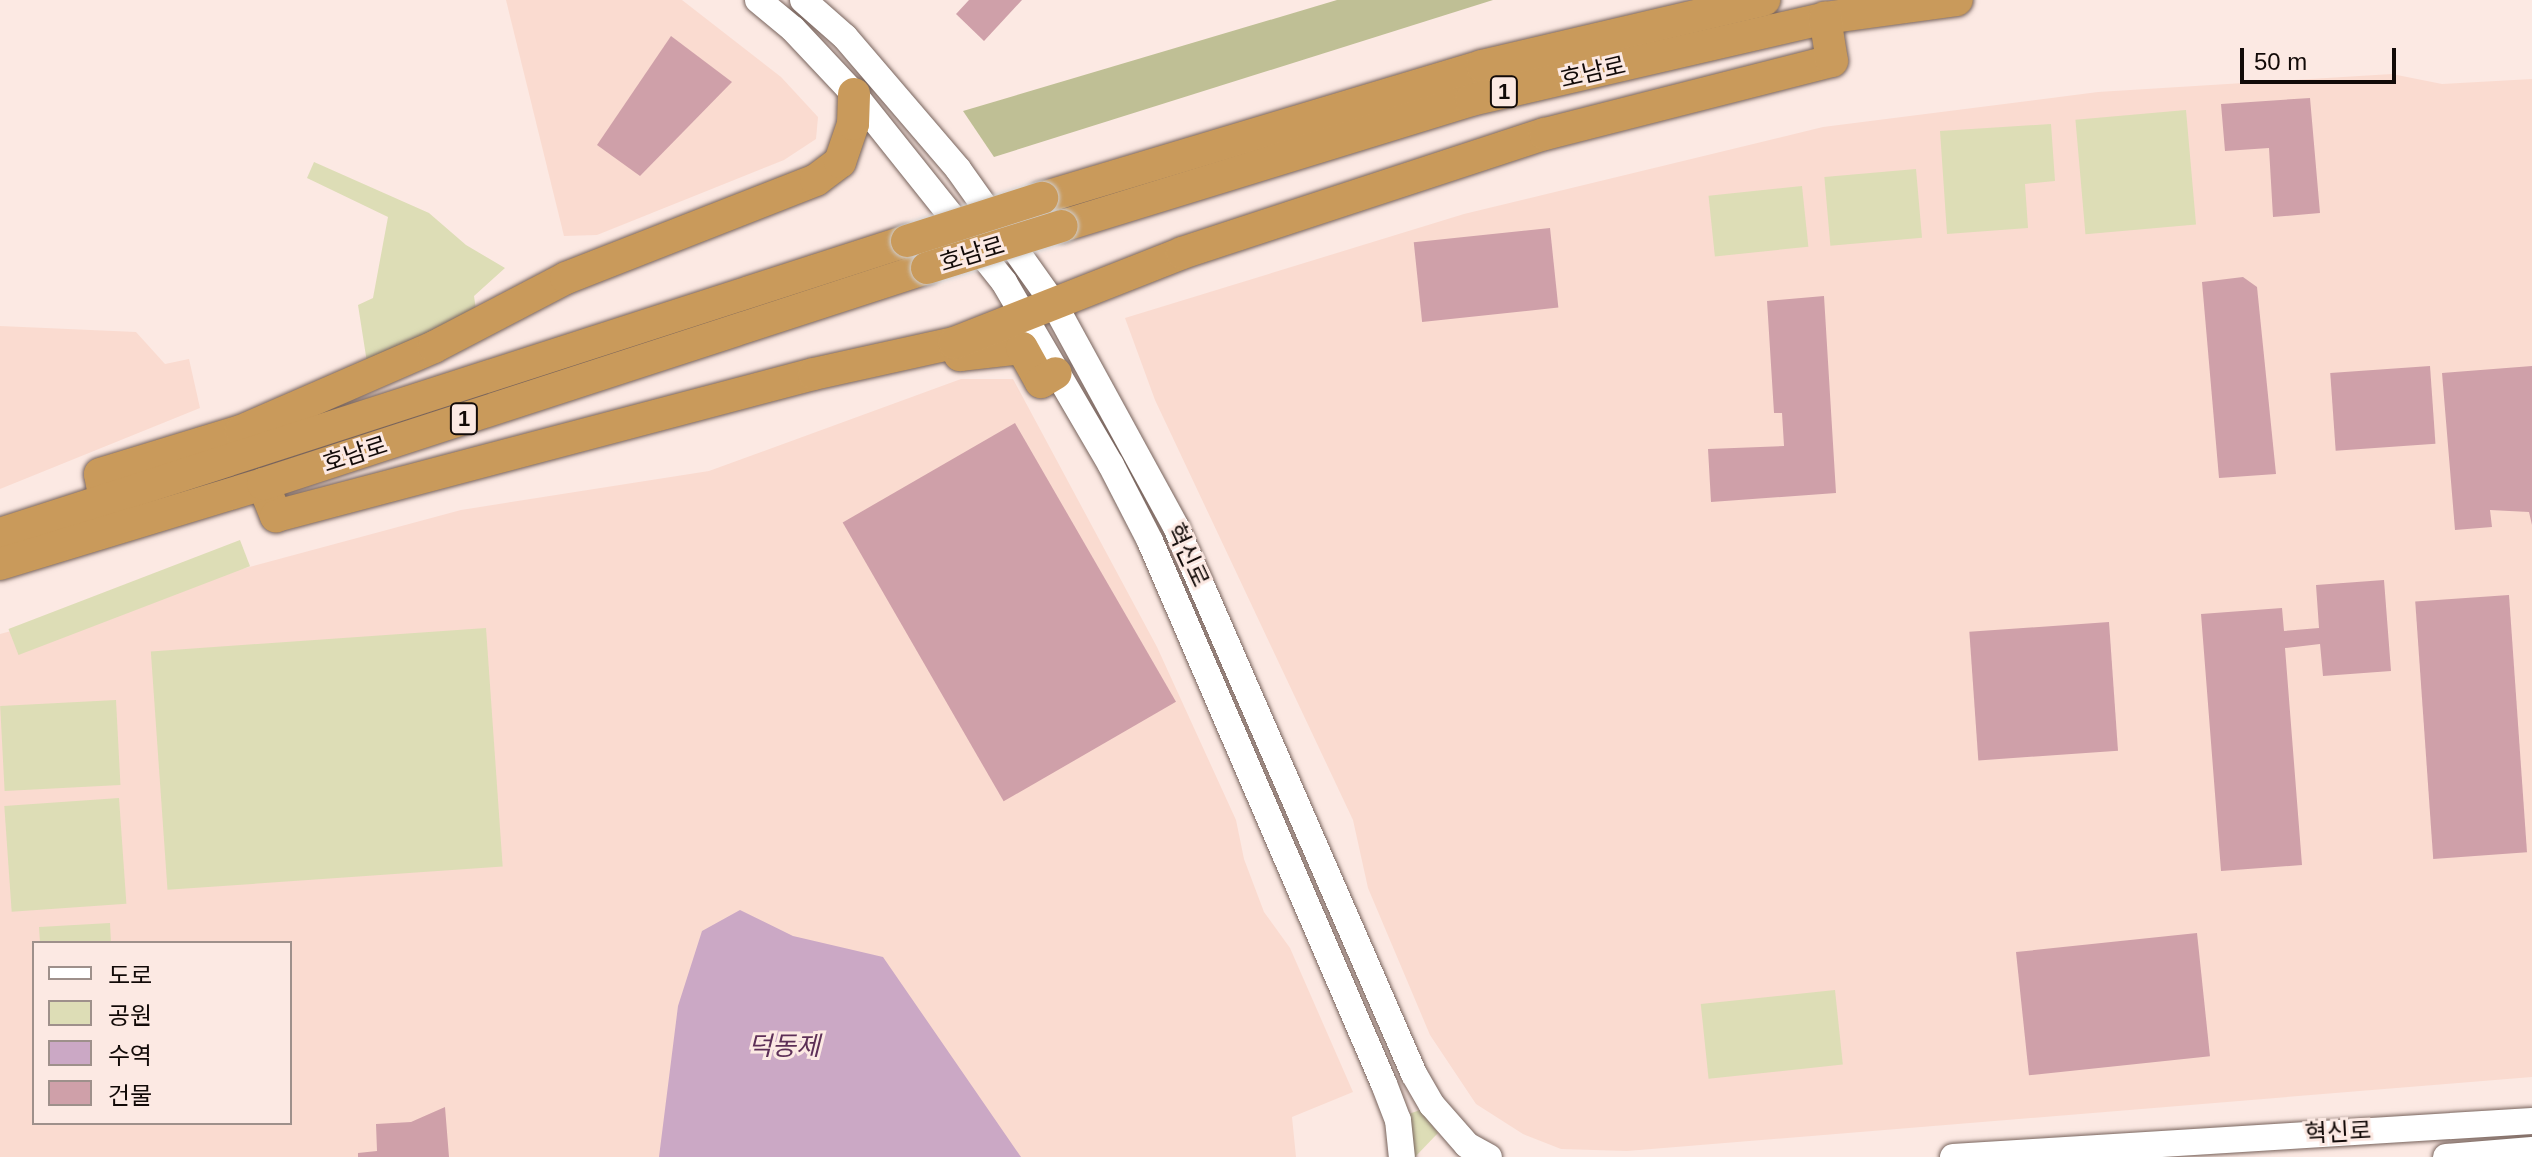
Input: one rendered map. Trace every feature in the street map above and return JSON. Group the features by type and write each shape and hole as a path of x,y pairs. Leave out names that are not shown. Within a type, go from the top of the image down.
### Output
{"highway":[{"name":"호남로","path":"0,534 1042,198 1482,66 1764,0"},
{"name":"호남로","path":"0,564 263,484 927,268 1471,100 1825,18 1957,0"},
{"path":"263,484 276,516 814,374 954,343 1182,253 1545,134 1832,61 1825,18"},
{"path":"105,500 100,474 241,431 434,347 566,278 816,180 840,162 853,124 854,94"},
{"path":"954,343 960,355 1022,348 1041,382 1056,373"}],"main road":[{"name":"혁신로","path":"803,0 822,10 958,169 1040,310 1176,527 1414,1074 1432,1105 1479,1153"},
{"name":"혁신로","path":"773,5 854,94 1004,282 1040,310 1056,373 1150,541 1384,1084 1398,1120 1402,1157"},
{"name":"혁신로","path":"1953,1157 2532,1121"},
{"path":"2446,1157 2532,1150"}],"shaded area":[{"path":"506,0 682,0 781,77 818,117 816,139 784,160 597,235 564,236"},
{"path":"2392,74 2442,84 2532,79 2532,1077 1627,1151 1561,1149 1523,1134 1476,1104 1430,1035 1368,888 1353,820 1155,400 1125,318 1464,214 1823,127 2098,92"},
{"path":"0,326 136,332 165,364 189,359 200,408 0,489"},
{"path":"961,379 1013,379 1157,647 1236,820 1244,859 1264,912 1290,948 1353,1092 1292,1117 1296,1157 0,1157 0,634 461,510 709,471"}],"green space":[{"path":"1337,0 1493,0 994,157 963,111"},
{"path":"2186,110 2196,225 2085,234 2075,120"},
{"path":"2051,124 2055,181 2025,184 2028,228 1947,234 1940,131"},
{"path":"314,162 429,213 466,245 505,268 474,296 477,317 368,369 358,305 373,298 388,217 307,178"},
{"path":"1916,169 1922,238 1830,246 1824,177"},
{"path":"1802,186 1808,247 1715,256 1709,196"},
{"path":"240,540 250,566 19,655 8,629"},
{"path":"486,628 503,866 167,890 151,651"},
{"path":"116,700 120,785 5,791 0,706"},
{"path":"119,798 126,904 12,912 4,806"},
{"path":"110,923 111,941 40,941 39,927"},
{"path":"1835,990 1843,1065 1709,1079 1701,1004"},
{"path":"1420,1110 1438,1133 1415,1157 1406,1115"}],"water":[{"name":"덕동제","path":"740,910 793,936 883,957 1021,1157 659,1157 678,1006 702,931"}],"building":[{"path":"969,0 1022,0 984,41 956,14"},
{"path":"671,36 732,82 640,176 597,145"},
{"path":"2310,98 2320,213 2273,217 2269,148 2225,151 2221,104"},
{"path":"1550,228 1558,308 1422,322 1414,242"},
{"path":"2243,277 2257,287 2276,474 2219,478 2202,282"},
{"path":"1824,296 1836,493 1711,502 1708,449 1784,446 1782,413 1774,413 1767,301"},
{"path":"2430,366 2435,444 2336,451 2330,373"},
{"path":"2532,366 2532,525 2529,512 2490,510 2492,527 2455,530 2442,373"},
{"path":"1015,423 1176,702 1004,801 843,522"},
{"path":"2384,580 2391,671 2323,676 2320,644 2285,648 2302,865 2221,871 2201,614 2282,608 2284,631 2319,628 2316,585"},
{"path":"2509,595 2527,852 2433,859 2415,602"},
{"path":"2109,622 2118,751 1978,760 1969,632"},
{"path":"2197,933 2210,1056 2029,1075 2016,952"},
{"path":"445,1107 449,1157 358,1157 358,1153 377,1151 376,1124 411,1122"}]}
